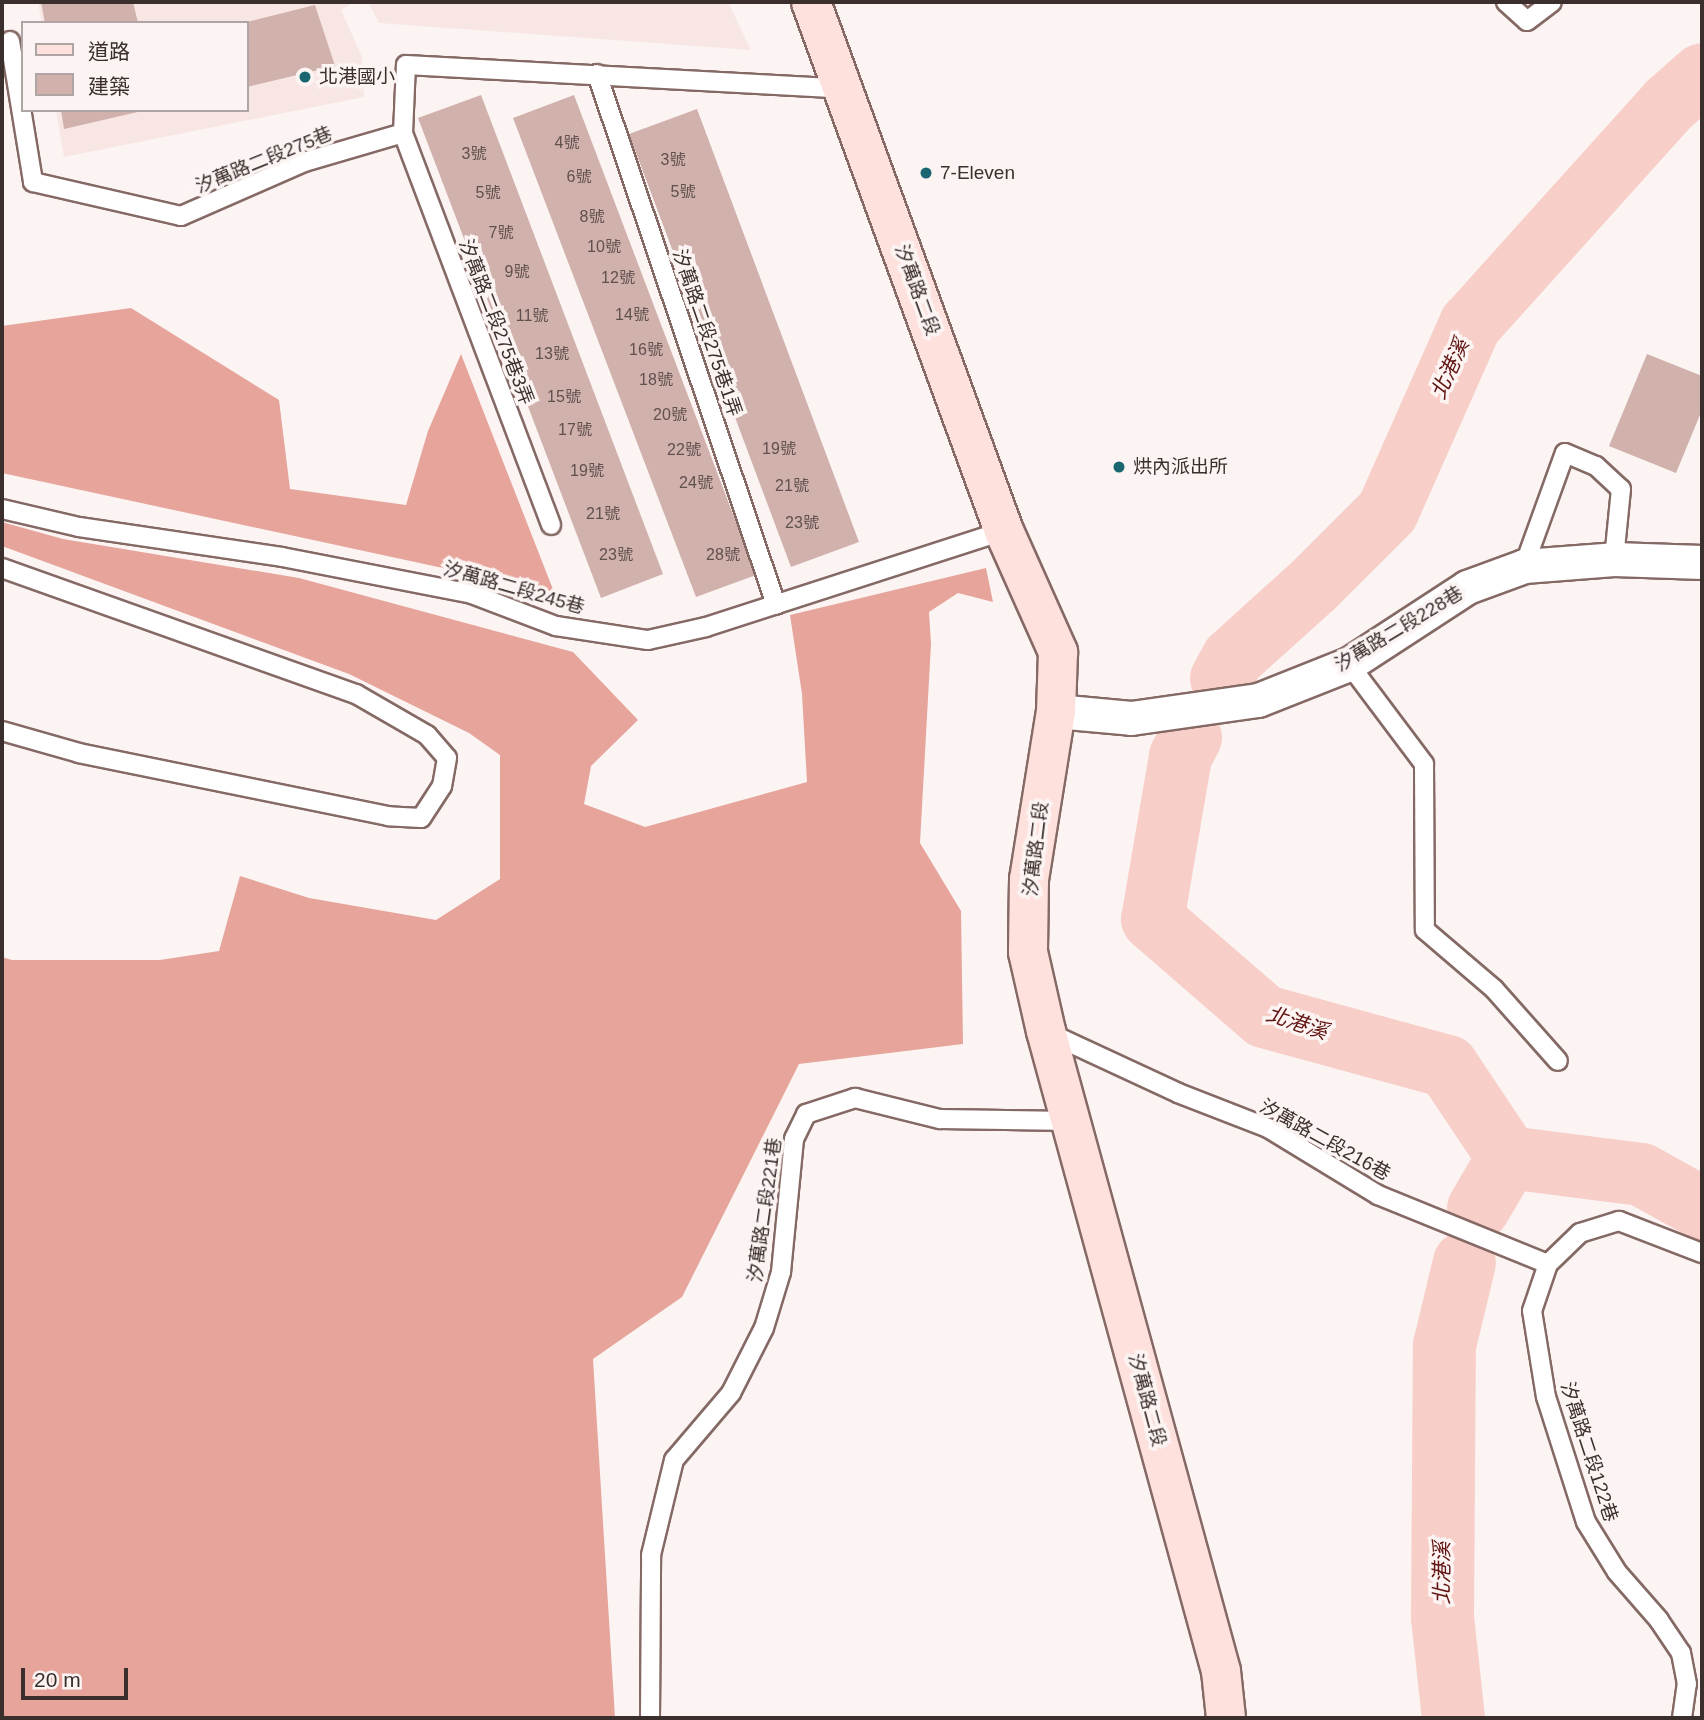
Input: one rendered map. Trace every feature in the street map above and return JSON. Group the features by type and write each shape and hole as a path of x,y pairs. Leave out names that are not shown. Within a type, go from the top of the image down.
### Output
{"street":[{"name":"汐萬路二段","path":"811,2 845,89 1004,531 1058,652 1056,711 1029,879 1028,952 1046,1031 1221,1671 1226,1718"},
{"name":"汐萬路二段228巷","path":"1056,711 1131,718 1258,700 1349,664 1467,587 1524,566 1614,559 1702,562"}],"lane":[{"path":"1506,2 1527,21 1552,2"},
{"name":"汐萬路二段275巷","path":"10,41 21,108"},
{"path":"403,133 406,65 845,89"},
{"name":"汐萬路二段275巷1弄","path":"597,74 776,605"},
{"name":"汐萬路二段275巷","path":"22,112 33,182 181,216 304,162 403,133"},
{"name":"汐萬路二段275巷3弄","path":"403,133 551,525"},
{"path":"1524,566 1565,453 1596,466 1620,489 1614,559"},
{"name":"汐萬路二段245巷","path":"2,509 79,527 282,557 472,594 556,626 648,640 706,627 1004,531"},
{"path":"2,568 356,694 427,735 447,758 442,786 421,818 388,816 79,753 2,731"},
{"path":"1349,664 1424,764 1425,930 1494,989 1558,1061"},
{"name":"汐萬路二段216巷","path":"1046,1031 1178,1093 1268,1128 1378,1195 1548,1264"},
{"name":"汐萬路二段221巷","path":"650,1718 651,1555 674,1460 731,1393 764,1328 781,1272 794,1139 806,1114 855,1098 940,1119 1071,1121"},
{"name":"汐萬路二段122巷","path":"1682,1718 1687,1684 1681,1653 1659,1620 1617,1572 1586,1522 1546,1398 1532,1311 1548,1264 1580,1233 1619,1221 1702,1253"}],"shaded area":[{"name":"北港國小","path":"38,2 354,2 341,10 362,57 364,97 64,157 56,112 248,112 248,21 42,21"},
{"name":"北港國小","path":"368,2 728,2 751,50 379,23"},
{"path":"131,308 279,400 290,489 406,505 428,431 461,354 554,592 2,473 2,326"},
{"path":"2,522 63,539 299,578 573,652 638,720 591,766 584,804 645,827 807,782 802,694 790,615 986,568 993,602 958,593 929,612 931,644 920,843 961,911 963,1044 799,1064 682,1297 593,1359 615,1718 2,1718 2,957 12,960 160,960 219,951 240,876 309,898 436,920 500,879 500,755 469,733 349,674 2,546"}],"building":[{"path":"41,2 133,2 138,21 45,21"},
{"path":"315,5 335,66 248,87 248,22"},
{"path":"481,95 663,574 601,598 418,118"},
{"path":"574,95 756,575 696,597 513,118"},
{"path":"697,109 859,542 791,567 629,134"},
{"path":"61,112 138,112 64,129"},
{"path":"1647,354 1702,376 1702,410 1676,473 1609,446"}],"waterway":[{"name":"北港溪","path":"1221,678 1232,658 1314,584 1387,511 1470,324 1668,104 1702,74"},
{"name":"北港溪","path":"1190,737 1180,756 1152,919 1264,1016 1447,1066 1508,1157 1478,1208"},
{"path":"1508,1157 1641,1174 1702,1208"},
{"name":"北港溪","path":"1453,1718 1442,1617 1444,1345 1464,1262"}],"place":[{"name":"北港國小","path":"305,77"},
{"name":"7-Eleven","path":"926,173"},
{"name":"烘內派出所","path":"1119,467"}]}
